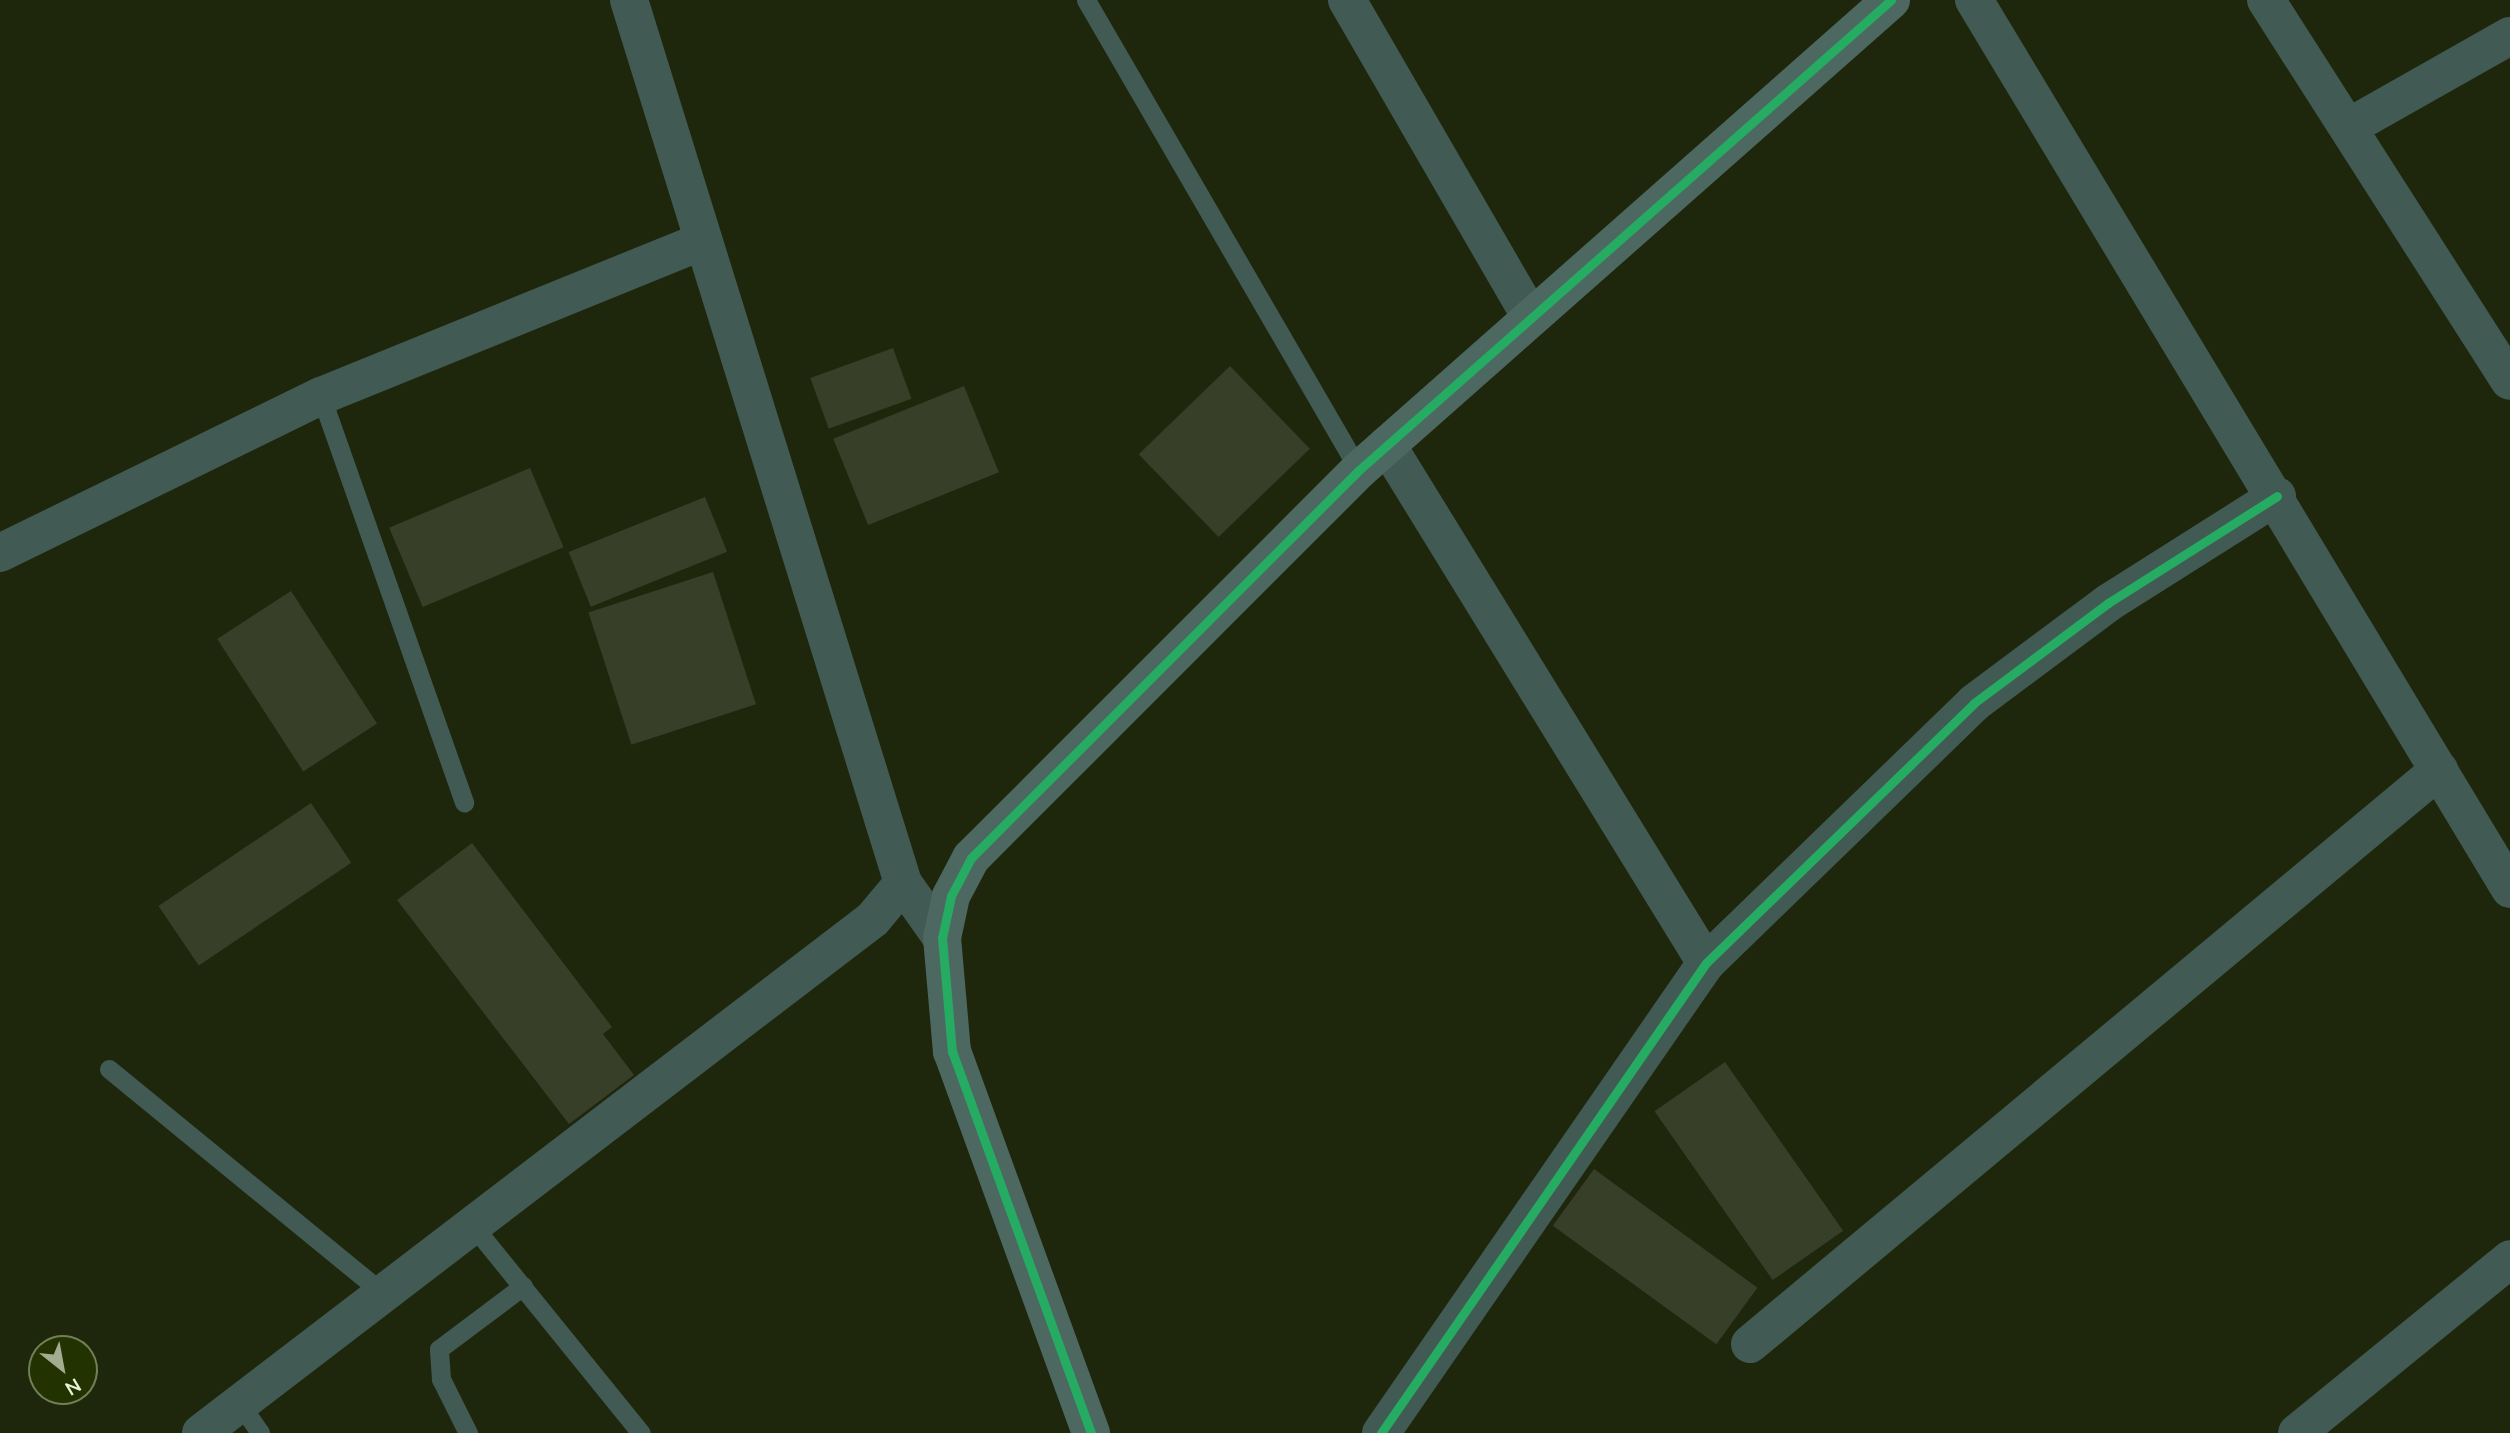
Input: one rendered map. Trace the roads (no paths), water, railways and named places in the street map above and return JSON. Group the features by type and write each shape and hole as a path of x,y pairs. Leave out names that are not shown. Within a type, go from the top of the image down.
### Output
{"street":[{"path":"629,0 903,883 942,938"},
{"path":"1348,0 1531,318"},
{"path":"1091,1433 952,1052 942,938 951,896 971,858 1359,470 1891,0"},
{"path":"1974,0 2277,496 2510,889"},
{"path":"2266,0 2510,381"},
{"path":"2349,127 2510,36"},
{"path":"0,552 321,396 703,241"},
{"path":"1387,445 1706,963"},
{"path":"1381,1433 1706,963 1974,703 2108,603 2277,496"},
{"path":"1750,1344 2439,770"},
{"path":"201,1433 250,1418 386,1296 873,919 903,883"},
{"path":"2297,1433 2510,1259"}],"lane":[{"path":"1086,0 1359,470"},
{"path":"321,396 464,803"},
{"path":"109,1069 386,1296"},
{"path":"474,1227 641,1433"},
{"path":"468,1433 442,1379 439,1349 523,1286"}]}
